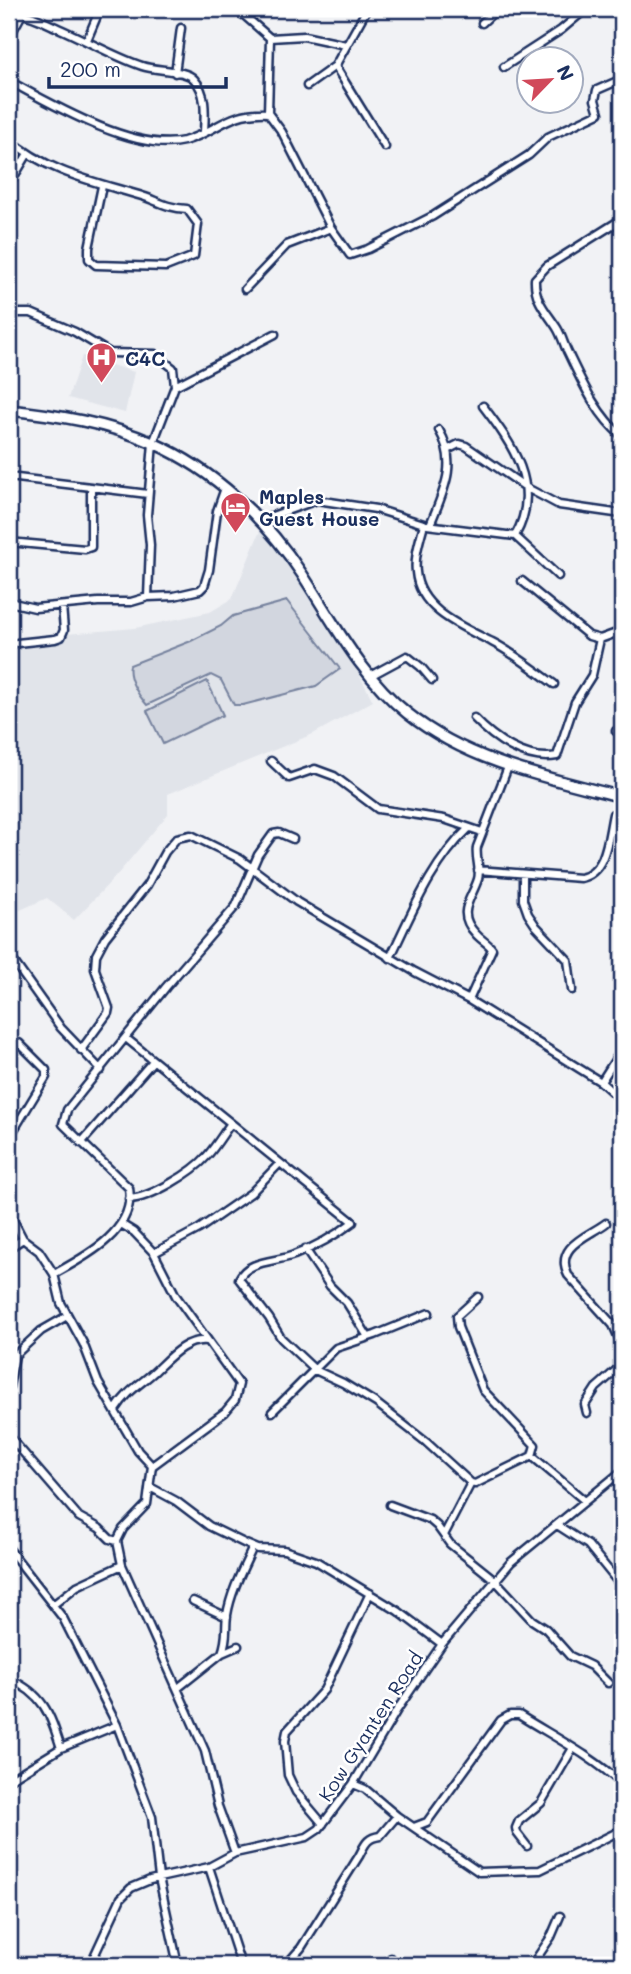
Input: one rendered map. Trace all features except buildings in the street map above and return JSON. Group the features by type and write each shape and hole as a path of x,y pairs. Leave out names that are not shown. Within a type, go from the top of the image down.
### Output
{"highway":[{"path":"9,410 82,421 153,443 201,471 261,520 294,562 370,676 404,711 435,733 471,752 524,772 622,797"}],"street":[{"path":"87,40 100,9"},
{"path":"237,9 270,38 304,36 346,45"},
{"path":"307,86 335,66 367,9"},
{"path":"482,23 497,9"},
{"path":"504,66 561,30 586,9"},
{"path":"9,38 24,11 145,68 187,73 196,81 205,105 204,131"},
{"path":"176,73 181,28"},
{"path":"270,38 268,113 282,132 331,228 350,255 433,216 529,155 548,137 599,113 595,100 597,90 622,79"},
{"path":"335,66 384,147"},
{"path":"9,81 88,123 156,141 183,141 225,120 250,112 268,113"},
{"path":"9,139 27,155 66,173 169,208 187,209 198,224 194,256 166,267 96,265 89,260 102,186"},
{"path":"9,185 27,155"},
{"path":"622,219 547,267 535,279 535,289 544,312 557,329 584,386 605,420 622,436"},
{"path":"245,289 287,245 331,228"},
{"path":"9,313 31,313 87,338 110,353 155,354 173,368 175,386 153,443 147,514 150,545 148,597"},
{"path":"175,386 275,334"},
{"path":"483,406 509,439 527,488 524,519 514,536"},
{"path":"439,430 447,450 447,484 427,524 415,570 417,581 428,600 455,624 494,642 554,684"},
{"path":"447,450 459,443 466,446 527,488 559,505 622,514"},
{"path":"9,477 148,495"},
{"path":"9,542 85,550 90,547 91,487"},
{"path":"9,602 35,608 131,602 148,597 191,594 204,586 213,549 217,512 225,488"},
{"path":"261,520 317,500 376,509 427,524 514,536 558,576"},
{"path":"522,580 580,630 600,639 622,631"},
{"path":"17,643 61,637 64,630 62,606"},
{"path":"474,718 490,734 531,754 557,756 575,702 592,675 600,639"},
{"path":"370,676 407,656 432,680"},
{"path":"524,772 531,754"},
{"path":"271,761 289,778 315,769 334,776 378,809 444,820 482,832"},
{"path":"469,1000 492,949 471,929 466,916 467,900 478,879 475,856 482,832 508,766"},
{"path":"478,870 580,878 591,874 602,860 613,814"},
{"path":"390,958 424,889 449,847 468,829"},
{"path":"54,1274 92,1252 121,1223 129,1199 129,1188 63,1124 67,1110 127,1039 166,987 236,906 258,855 274,834 279,833 293,839"},
{"path":"81,1050 108,1013 109,1007 95,969 96,956 106,938 134,903 165,852 177,838 191,835 240,859 297,902 390,958 469,1000 601,1083 622,1101"},
{"path":"523,875 523,900 528,914 545,936 565,955 569,964 572,990"},
{"path":"9,955 61,1028 102,1070"},
{"path":"127,1039 353,1222 327,1240 293,1256 251,1267 241,1273 239,1279 281,1338 315,1370 376,1403 426,1442 471,1483"},
{"path":"9,1138 46,1077 46,1070 19,1043"},
{"path":"601,1083 622,1049"},
{"path":"81,1143 153,1061"},
{"path":"129,1199 140,1198 171,1182 206,1158 230,1123"},
{"path":"153,1253 199,1229 251,1193 280,1163"},
{"path":"9,1212 23,1239 39,1251 54,1274 66,1316 79,1335 98,1382 138,1451 152,1466"},
{"path":"121,1223 134,1232 153,1253 172,1289 236,1378 238,1390 235,1400 225,1412 152,1466 147,1504 123,1530 117,1541 122,1564 151,1634 178,1688 209,1762 218,1806 235,1853"},
{"path":"606,1223 576,1240 569,1251 565,1266 568,1275 613,1325 622,1345"},
{"path":"9,1248 23,1239"},
{"path":"305,1249 330,1286 347,1303 368,1337"},
{"path":"444,1535 471,1483 489,1478 532,1456 535,1445 483,1390 458,1327 457,1316 478,1297"},
{"path":"272,1412 336,1348 429,1314"},
{"path":"9,1387 15,1355 41,1331 66,1316"},
{"path":"116,1409 125,1394 178,1350 197,1341 207,1341"},
{"path":"587,1413 586,1405 593,1392 622,1365"},
{"path":"9,1436 79,1517 117,1541"},
{"path":"532,1456 585,1501"},
{"name":"Kow Gyanten Road","path":"90,1965 121,1898 131,1888 159,1878 209,1867 235,1853 307,1837 323,1824 353,1784 397,1710 442,1644 495,1580 511,1562 622,1471"},
{"path":"150,1487 176,1501 209,1526 253,1547 284,1550 316,1560 370,1593 442,1644"},
{"path":"390,1505 430,1520 450,1544 495,1580 532,1620 547,1629 570,1656 591,1666 608,1683"},
{"path":"557,1525 588,1545 622,1587"},
{"path":"222,1653 228,1636 227,1617 232,1594 253,1547"},
{"path":"9,1549 63,1618 117,1724 152,1817 159,1878 176,1964"},
{"path":"53,1605 77,1586 122,1564"},
{"path":"323,1824 296,1792 288,1776 285,1759 287,1731 324,1690 370,1593"},
{"path":"193,1601 227,1617"},
{"path":"178,1688 222,1653 239,1646"},
{"path":"9,1679 39,1697 50,1713 61,1748"},
{"path":"414,1827 427,1822 505,1716 519,1715 607,1770 622,1784"},
{"path":"9,1779 61,1748 117,1724"},
{"path":"527,1846 517,1833 519,1821 541,1803 573,1748"},
{"path":"353,1784 365,1789 397,1816 479,1872 540,1871 601,1838 622,1830"},
{"path":"286,1965 300,1948 366,1842 372,1836 380,1836 397,1816"},
{"path":"209,1867 241,1965"},
{"path":"533,1965 551,1937 560,1916"},
{"path":"384,1965 391,1958"}],"shaded area":[{"name":"C4C","path":"82,356 134,372 125,413 68,398"},
{"path":"262,526 298,575 348,653 373,701 313,734 168,794 168,814 117,875 74,920 47,898 9,915 9,639 135,628 210,612 232,599"},
{"path":"287,601 340,669 316,686 243,705 234,705 221,680 211,675 147,705 137,691 130,675 130,665 191,641 221,626 233,616"},
{"path":"207,681 223,715 163,744 147,711"}],"place":[{"name":"C4C","path":"102,385"},
{"name":"Maples Guest House","path":"236,534"}]}
